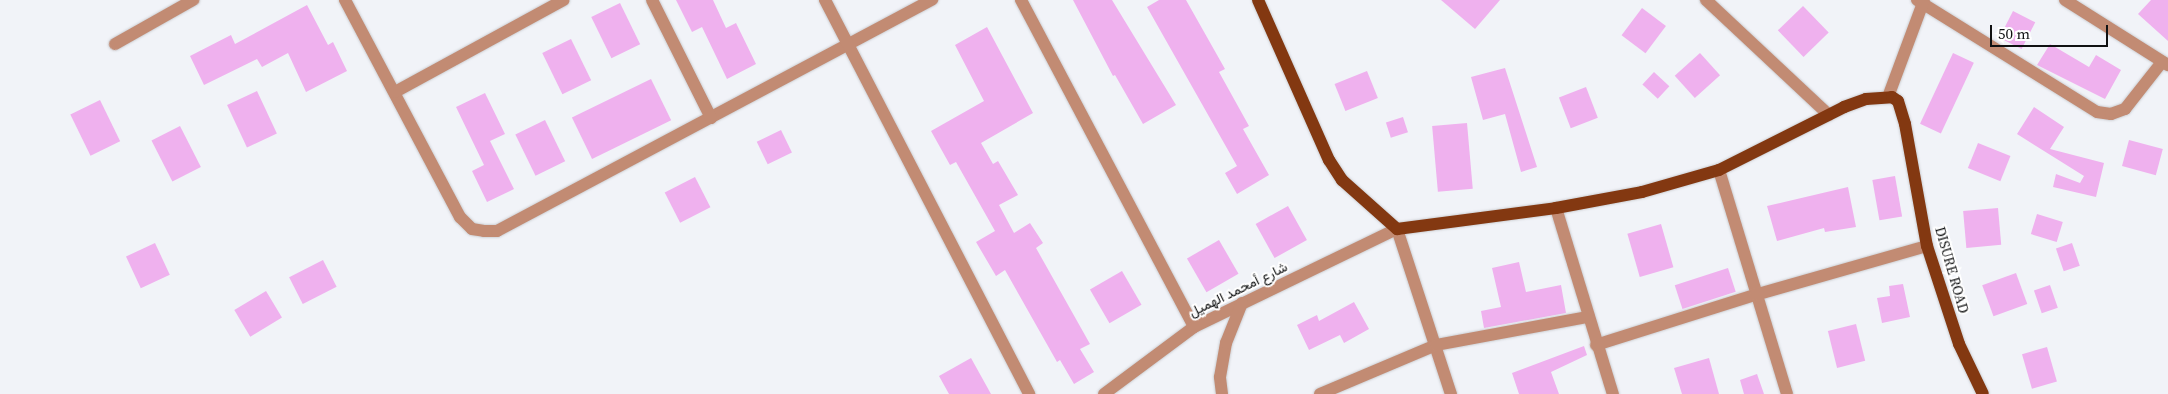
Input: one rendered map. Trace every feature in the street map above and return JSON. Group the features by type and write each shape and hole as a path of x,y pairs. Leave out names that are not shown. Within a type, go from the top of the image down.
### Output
{"main road":[{"path":"1258,0 1328,160 1342,180 1397,229 1556,208 1642,192 1719,170 1829,115 1866,99 1888,97"},
{"name":"DISURE ROAD","path":"1888,97 1898,101 1905,124 1927,246 1959,344 1983,394"}],"street":[{"path":"115,44 193,0"},
{"path":"345,0 460,216 472,229 484,231 497,231 932,0"},
{"path":"395,92 564,0"},
{"path":"652,0 711,118"},
{"path":"825,0 850,44 959,264 1029,394"},
{"path":"1021,0 1194,327"},
{"path":"1706,0 1829,115"},
{"path":"1888,97 1921,1 2097,112 2111,114 2125,109 2165,63 2065,0"},
{"path":"1719,170 1755,295 1787,394"},
{"path":"1556,208 1587,317 1613,394"},
{"path":"1397,229 1451,394"},
{"name":"شارع أمحمد الهميل","path":"1104,394 1194,327 1397,229"},
{"path":"1596,345 1755,295 1927,246"},
{"path":"1222,394 1220,377 1226,343 1242,304"},
{"path":"1320,394 1436,345 1587,317"}],"building":[{"path":"676,0 713,0 726,28 736,23 756,64 727,79 702,27 692,32"},
{"path":"1073,0 1112,0 1176,105 1143,124 1115,75 1113,76"},
{"path":"1159,0 1186,0 1225,69 1219,72 1249,126 1243,129 1269,175 1237,194 1225,173 1237,166 1147,7"},
{"path":"1441,0 1500,0 1475,29"},
{"path":"2151,0 2168,0 2168,41 2138,14"},
{"path":"620,3 640,44 611,58 591,17"},
{"path":"307,5 328,45 333,42 347,71 306,92 288,53 262,67 257,59 204,85 190,56 231,35 235,44"},
{"path":"1803,6 1829,33 1804,57 1778,30"},
{"path":"1642,8 1666,26 1645,53 1622,35"},
{"path":"2013,11 2035,22 2022,49 1999,38"},
{"path":"987,27 1033,113 981,143 993,164 998,161 1018,195 999,205 1014,233 1030,223 1043,243 1036,248 1090,344 1080,349 1094,372 1074,384 1060,360 1057,362 1005,270 996,276 976,242 995,231 956,162 950,165 931,131 984,101 955,45"},
{"path":"571,39 591,80 562,94 542,53"},
{"path":"2050,44 2089,67 2096,55 2121,70 2105,99 2037,65"},
{"path":"1700,53 1720,75 1695,98 1675,76"},
{"path":"1953,53 1974,63 1941,133 1920,124"},
{"path":"1505,68 1537,167 1521,172 1505,114 1483,120 1471,77"},
{"path":"1367,71 1378,98 1345,111 1335,84"},
{"path":"1654,72 1669,86 1658,99 1642,84"},
{"path":"651,79 671,120 592,159 572,118"},
{"path":"1586,87 1598,118 1571,128 1559,97"},
{"path":"257,91 277,134 247,148 227,105"},
{"path":"485,93 505,134 490,141 514,189 487,202 472,171 484,165 456,107"},
{"path":"100,100 120,141 91,156 70,114"},
{"path":"2034,107 2064,127 2050,149 2104,163 2096,197 2053,187 2056,174 2080,183 2084,176 2017,134"},
{"path":"1403,117 1408,132 1391,138 1386,123"},
{"path":"545,120 565,161 536,176 515,134"},
{"path":"1467,123 1473,189 1438,192 1432,126"},
{"path":"180,126 201,167 172,182 151,141"},
{"path":"781,130 792,152 768,164 757,142"},
{"path":"2129,140 2163,149 2156,175 2122,166"},
{"path":"1978,143 2010,156 2000,181 1968,168"},
{"path":"1895,176 1902,216 1879,220 1872,180"},
{"path":"695,177 710,207 680,223 665,192"},
{"path":"1848,187 1856,227 1825,232 1824,228 1777,241 1767,206"},
{"path":"1288,206 1307,240 1275,258 1256,224"},
{"path":"1998,208 2001,245 1966,248 1963,211"},
{"path":"2037,214 2063,222 2057,242 2031,234"},
{"path":"1661,224 1673,267 1640,277 1627,234"},
{"path":"1219,240 1238,274 1206,292 1187,258"},
{"path":"155,243 170,275 141,288 126,257"},
{"path":"2072,243 2080,266 2064,271 2056,249"},
{"path":"323,260 337,287 303,304 289,277"},
{"path":"1519,262 1526,292 1561,285 1566,313 1484,328 1481,311 1501,307 1492,268"},
{"path":"1728,268 1736,292 1682,309 1675,285"},
{"path":"1122,271 1142,305 1109,323 1090,290"},
{"path":"2016,273 2027,304 1993,316 1982,285"},
{"path":"1903,284 1910,317 1882,323 1877,298 1890,296 1889,286"},
{"path":"2050,285 2058,308 2042,313 2034,291"},
{"path":"266,291 282,318 250,337 234,310"},
{"path":"1354,302 1369,329 1344,343 1340,335 1309,350 1297,325 1317,315 1319,321"},
{"path":"1856,324 1865,361 1837,368 1828,331"},
{"path":"1584,346 1587,355 1551,372 1559,394 1519,394 1512,373"},
{"path":"2047,347 2057,382 2032,389 2022,354"},
{"path":"971,358 991,394 949,394 939,376"},
{"path":"1709,358 1719,394 1682,394 1674,368"},
{"path":"1757,374 1764,394 1744,394 1740,380"}]}
